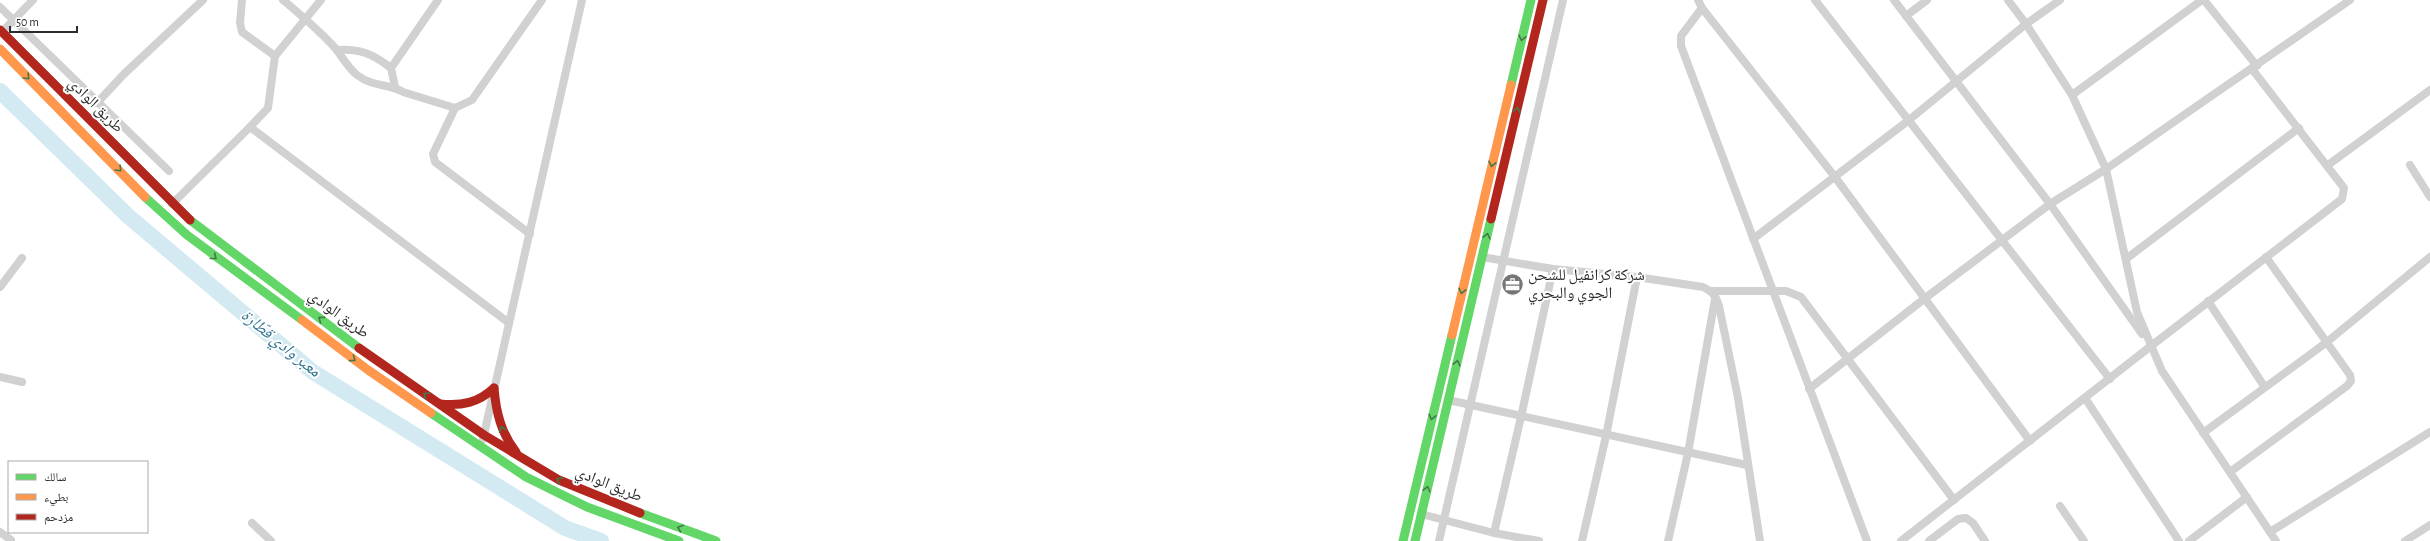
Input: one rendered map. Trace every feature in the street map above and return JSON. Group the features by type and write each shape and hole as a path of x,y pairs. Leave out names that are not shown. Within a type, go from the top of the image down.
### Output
{"main road":[{"path":"1403,541 1530,0"},
{"path":"1415,541 1543,0"},
{"name":"طريق الوادي","path":"1,31 172,204 224,248 440,404 484,435 525,460 589,494 716,541"},
{"name":"طريق الوادي","path":"0,49 162,214 187,235 368,370 481,447 552,492 587,507 679,541"},
{"path":"75,125 85,115"},
{"path":"440,404 464,406 485,397 494,388"},
{"path":"494,388 495,406 502,430 515,450 525,460"}],"street":[{"path":"1,31 33,0"},
{"path":"97,103 124,74 203,0"},
{"path":"242,0 240,23 242,32 275,56"},
{"path":"283,0 305,18 337,50 344,62 357,75 373,84 395,87 403,92 455,108"},
{"path":"172,204 268,108 275,56 321,0"},
{"path":"390,68 438,0"},
{"path":"530,234 435,162 433,154 455,108 472,100 542,0"},
{"path":"481,447 582,0"},
{"path":"1438,541 1471,405 1563,0"},
{"path":"1698,0 1702,8 1835,177 2030,441"},
{"path":"1815,0 2003,239 2110,379"},
{"path":"1894,0 2050,204 2150,346"},
{"path":"1906,16 1927,0"},
{"path":"2008,0 2026,24 2072,95 2106,169 2138,312 2150,346 2162,371 2276,541"},
{"path":"1753,239 1909,120 2026,24 2060,0"},
{"path":"1901,541 2208,301 2342,199 2344,188 2328,165 2203,0 2072,95"},
{"path":"1809,389 1924,299 2050,204 2106,169 2255,68 2350,0"},
{"path":"0,7 168,172"},
{"path":"1702,8 1681,36 1681,46 1867,541"},
{"path":"337,50 362,51 376,56 390,68 395,87"},
{"path":"2328,165 2430,90"},
{"path":"250,127 509,323"},
{"path":"2126,259 2299,128"},
{"path":"2410,165 2430,197"},
{"path":"1482,257 1553,269 1637,277 1703,287 1714,294 1786,291 1801,297 1954,500"},
{"path":"2230,472 2347,386 2351,381 2350,375 2266,257"},
{"path":"2204,433 2264,386 2327,342 2430,257"},
{"path":"0,287 22,258"},
{"path":"1494,533 1522,417 1553,269"},
{"path":"1582,541 1606,436 1637,277"},
{"path":"1668,541 1688,453 1714,294"},
{"path":"1714,294 1738,398 1747,465 1760,541"},
{"path":"2208,301 2264,386"},
{"path":"0,377 22,382"},
{"path":"2085,398 2179,541"},
{"path":"1448,400 1606,436 1747,465"},
{"path":"2270,532 2430,432"},
{"path":"2189,541 2247,497"},
{"path":"2060,506 2084,541"},
{"path":"1421,514 1494,533 1539,541"},
{"path":"1928,541 1958,519 1966,518 1973,523 1985,541"},
{"path":"252,523 271,541"},
{"path":"2405,541 2430,525"},
{"path":"0,532 11,540"}],"waterway":[{"name":"معبر وادي قطّارة","path":"0,91 128,216 313,372 565,528 601,541"}],"traffic: fast":[{"path":"1511,85 1531,0"},
{"path":"145,197 187,235 302,320"},
{"path":"1415,541 1491,219"},
{"path":"190,220 359,348"},
{"path":"1403,541 1452,335"},
{"path":"431,413 526,477 587,507 679,541"},
{"path":"640,513 716,541"}],"traffic: slow":[{"path":"0,49 145,197"},
{"path":"1452,335 1511,85"},
{"path":"302,320 368,370 431,413"}],"traffic: jam":[{"path":"1491,219 1543,0"},
{"path":"0,30 190,220"},
{"path":"359,348 484,435 559,480 640,513"},
{"path":"494,388 500,422 516,452"},
{"path":"440,404 463,404 482,397 494,388"}],"place":[{"name":"شركة كرانفيل للشحن الجوي والبحري","path":"1512,284"}]}
